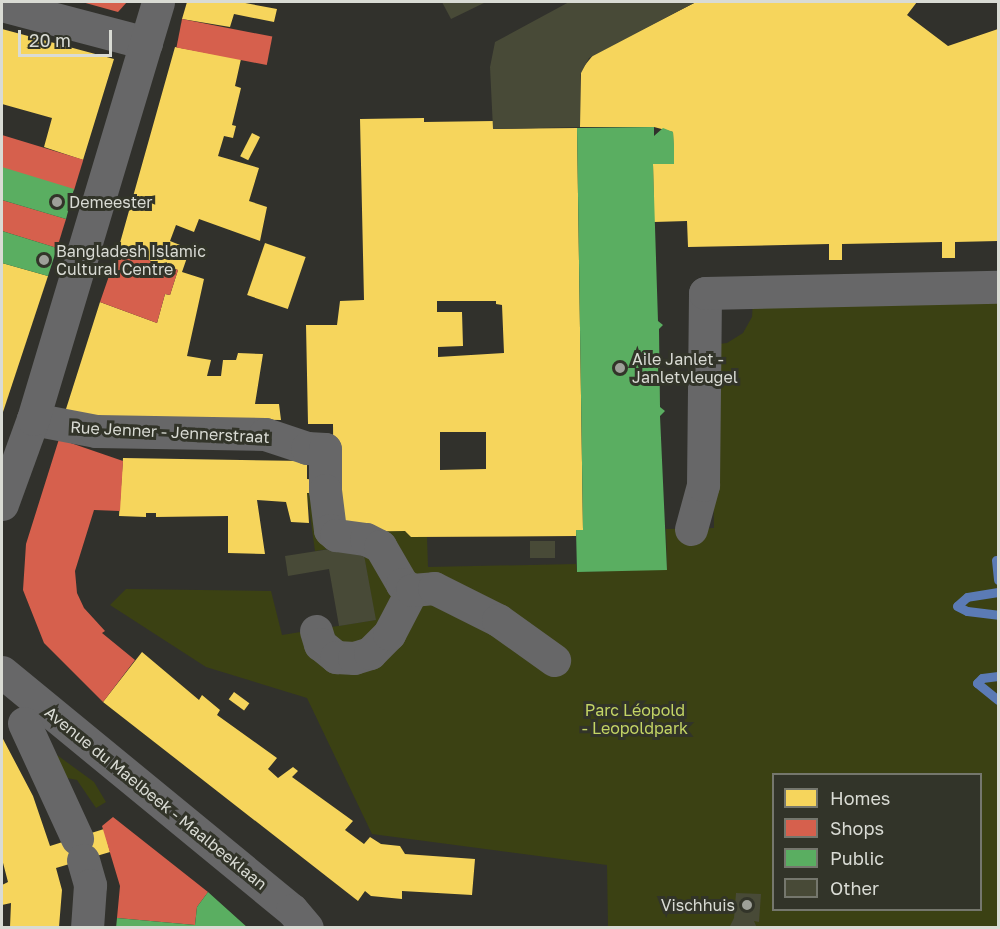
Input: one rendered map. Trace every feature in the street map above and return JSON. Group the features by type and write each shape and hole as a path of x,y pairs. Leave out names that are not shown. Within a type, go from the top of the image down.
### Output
{"street":[{"path":"2,504 33,419 158,2"},
{"path":"2,5 146,43"},
{"path":"691,529 703,485 705,293 999,287"},
{"name":"Rue Jenner - Jennerstraat","path":"33,419 96,431 265,434 307,448 325,449 325,490 330,530 336,535 366,539 380,546 402,584 412,590"},
{"path":"316,631 320,644 336,657 354,658 370,653 389,634 412,590 420,586 449,593 498,620 554,660"},
{"name":"Avenue du Maelbeek - Maalbeeklaan","path":"2,672 292,910 307,927"},
{"path":"24,723 80,849 90,885 87,927"}],"green space":[{"name":"Parc Léopold - Leopoldpark","path":"998,296 998,927 593,927 608,926 607,865 372,834 307,698 206,667 110,605 126,589 271,591 282,635 375,620 362,544 315,551 307,493 317,493 334,532 405,531 411,537 427,537 428,567 576,564 577,572 667,569 666,529 714,528 711,345 727,343 743,333 752,317 753,301"},
{"path":"57,755 94,782 106,802 96,808 77,780 57,776"}],"building: Homes":[{"path":"187,2 240,2 277,9 274,22 234,14 230,27 182,19"},
{"path":"696,2 917,2 907,15 948,46 998,29 998,241 955,242 955,258 942,258 942,242 842,244 842,260 829,260 829,244 688,247 687,221 654,222 653,164 674,164 673,132 654,127 580,127 581,70 594,54"},
{"path":"2,29 114,59 83,160 44,147 52,118 2,104"},
{"path":"175,47 241,59 235,86 241,88 232,125 236,126 233,138 224,136 218,156 259,168 249,201 267,207 260,241 199,219 194,232 176,225 170,241 190,249 182,272 204,279 187,356 211,360 207,376 221,376 223,360 236,360 238,353 263,354 255,404 279,404 281,420 71,417 66,409 100,302 157,323 165,294 170,295 178,270 118,250"},
{"path":"424,118 424,122 494,121 493,129 577,128 583,530 576,530 576,536 411,537 405,531 334,532 333,424 308,424 306,325 337,325 340,301 364,300 360,119","holes":["437,301 496,301 496,304 502,305 504,353 438,357 438,347 463,346 462,312 437,312","440,432 486,432 486,469 440,470"]},
{"path":"252,133 260,137 248,160 240,156"},
{"path":"265,243 306,257 288,309 247,295"},
{"path":"2,263 48,276 2,415"},
{"path":"123,458 307,461 307,479 317,480 317,493 307,493 309,523 291,522 286,502 257,500 265,554 228,553 228,516 156,517 156,513 146,513 146,517 119,516"},
{"path":"142,652 199,700 202,695 220,710 217,715 277,758 268,769 278,778 293,767 298,771 292,777 353,821 345,830 364,844 370,837 381,844 400,846 405,854 475,859 472,895 402,891 402,899 371,896 365,891 358,901 103,702"},
{"path":"234,692 249,703 244,710 229,699"},
{"path":"2,737 33,796 50,846 104,829 110,852 56,868 62,890 59,927 10,927 11,903 2,905 2,885 8,882 2,859"}],"building: Shops":[{"path":"82,2 127,2 118,12"},
{"path":"182,19 272,37 267,65 176,47"},
{"path":"2,135 83,160 74,190 2,168"},
{"path":"2,200 66,219 57,248 2,231"},
{"path":"118,250 178,270 170,295 165,294 157,323 100,302"},
{"path":"59,439 123,461 120,511 94,510 75,571 77,593 84,608 105,631 102,633 135,660 103,702 44,643 23,590 26,544"},
{"path":"113,817 208,892 197,907 195,925 117,918 120,886 102,826"}],"building: Public":[{"name":"Aile Janlet - Janletvleugel","path":"654,127 654,136 663,128 673,132 674,145 674,164 653,164 658,321 663,325 659,329 660,407 665,411 660,416 667,570 577,572 576,530 583,530 577,128"},
{"path":"2,167 74,189 66,219 2,200"},
{"path":"2,231 57,248 48,276 2,263"},
{"path":"208,892 248,928 116,928 117,918 195,925 197,907"}],"building: Other":[{"path":"442,2 486,2 451,19"},
{"path":"569,2 696,2 589,58 580,75 580,127 493,129 490,67 495,42"},
{"path":"530,541 555,541 555,558 530,558"},
{"path":"362,544 376,620 339,626 329,569 288,576 285,556"},
{"name":"Vischhuis","path":"736,893 761,894 759,922 754,921 757,928 729,928 734,918"}],"waterway":[{"path":"996,560 998,580"},
{"path":"998,592 967,597 957,606 967,611 998,615"},
{"path":"998,676 982,678 977,683 998,700"}],"place":[{"name":"Demeester","path":"57,202"},
{"name":"Bangladesh Islamic Cultural Centre","path":"44,260"},
{"name":"Aile Janlet - Janletvleugel","path":"620,368"},
{"name":"Vischhuis","path":"747,905"}]}
